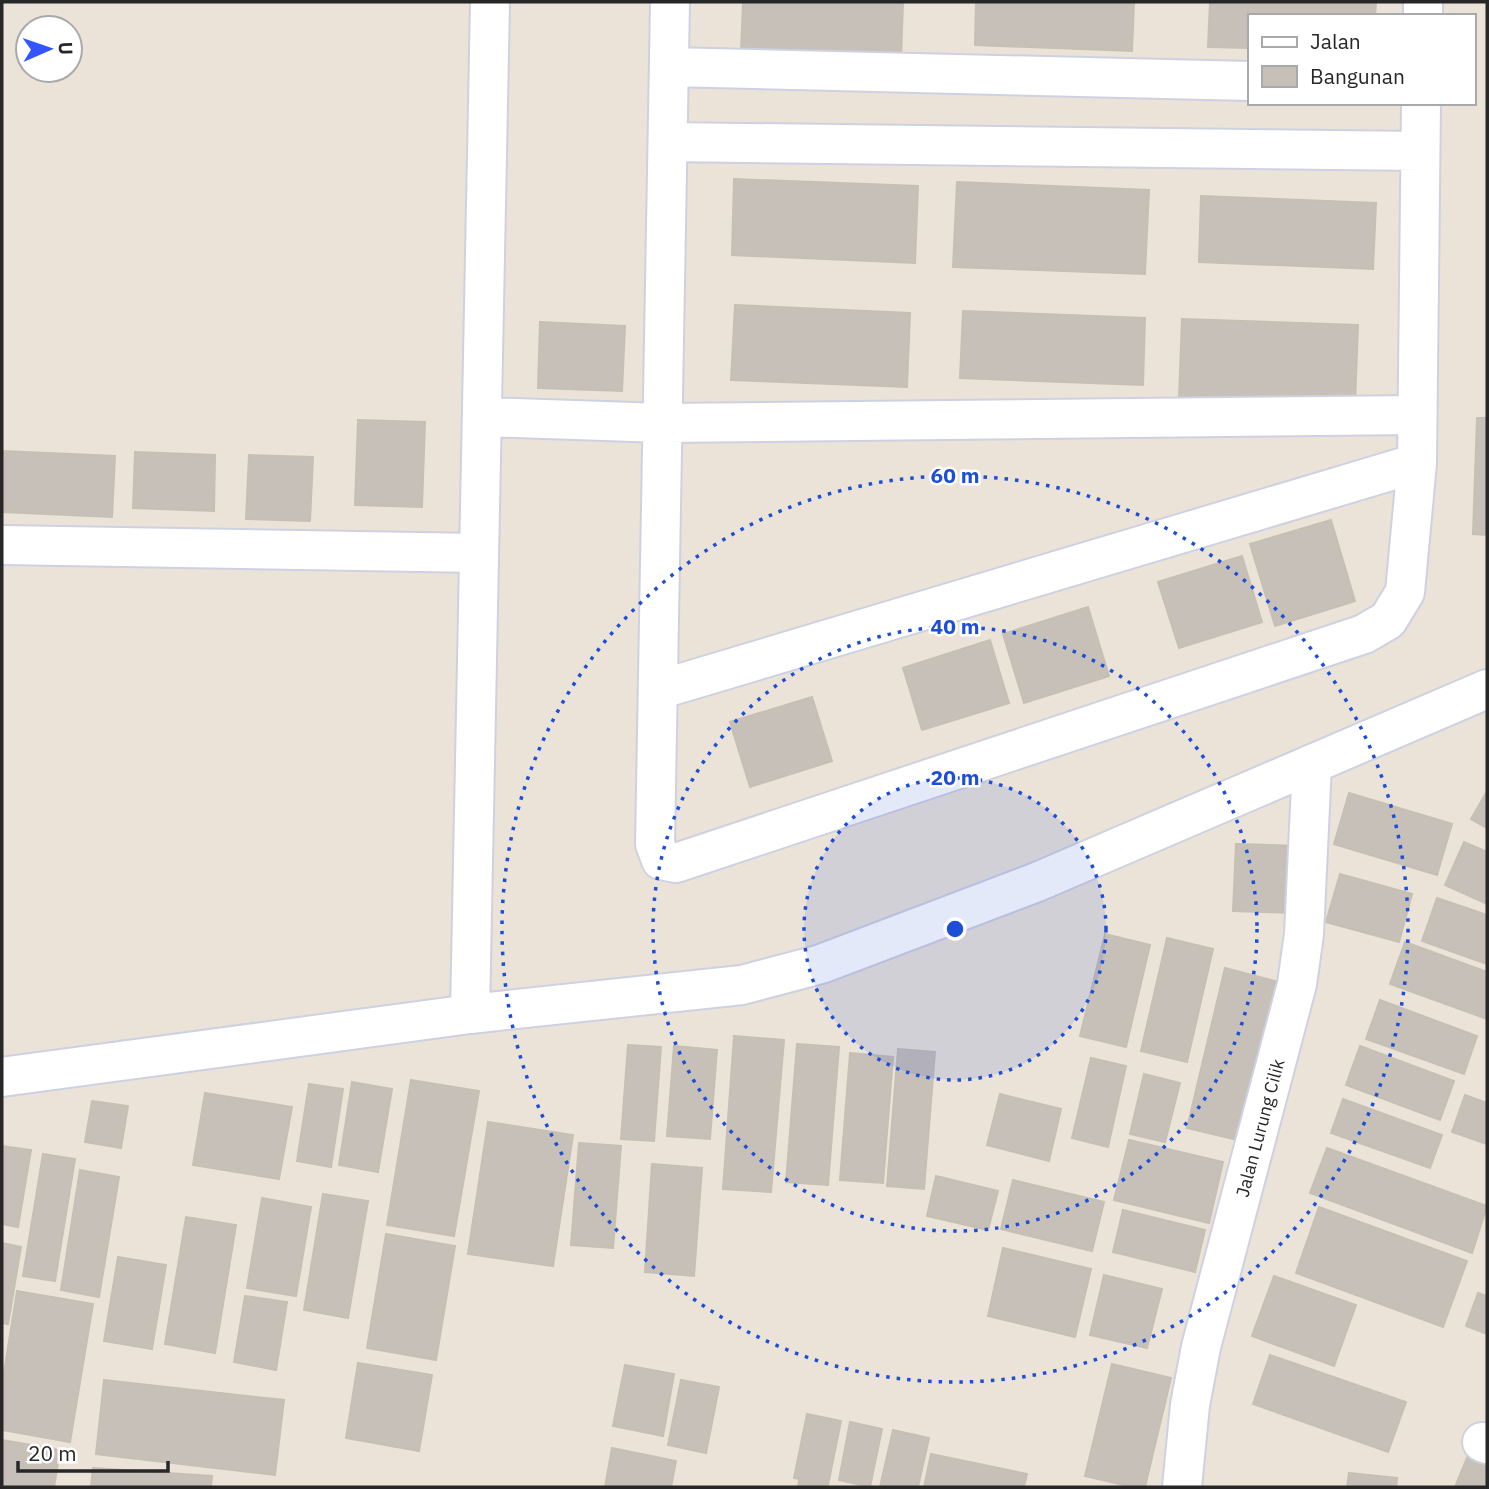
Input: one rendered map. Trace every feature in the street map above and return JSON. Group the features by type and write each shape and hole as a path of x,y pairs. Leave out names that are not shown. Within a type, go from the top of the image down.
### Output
{"street":[{"path":"470,1014 490,2"},
{"path":"670,2 655,844 661,860 676,863 1364,634 1388,620 1405,593 1417,463 1421,105"},
{"path":"669,66 1248,81"},
{"path":"668,142 1420,151"},
{"path":"482,417 663,423 1416,415"},
{"path":"658,690 1417,463"},
{"path":"2,545 479,553"},
{"path":"2,1077 470,1014 741,985 821,964 1037,882 1487,689"},
{"name":"Jalan Lurung Cilik","path":"1182,1487 1190,1405 1202,1347 1297,984 1304,934 1312,764"}],"building":[{"path":"743,2 903,2 901,58 741,52"},
{"path":"976,2 1134,2 1132,51 975,45"},
{"path":"1210,2 1376,2 1375,14 1248,14 1248,48 1208,47"},
{"path":"734,179 918,186 915,263 732,255"},
{"path":"957,182 1149,190 1145,274 953,267"},
{"path":"1201,196 1376,203 1373,269 1199,262"},
{"path":"735,305 910,313 907,387 731,380"},
{"path":"963,311 1145,318 1143,385 960,378"},
{"path":"1182,319 1358,325 1355,405 1179,398"},
{"path":"540,322 625,326 622,391 538,388"},
{"path":"1477,418 1487,418 1487,535 1473,534"},
{"path":"358,420 425,422 422,507 355,505"},
{"path":"2,451 115,456 112,517 2,512"},
{"path":"135,452 215,455 214,511 133,508"},
{"path":"249,455 313,457 310,521 246,519"},
{"path":"1331,520 1355,601 1275,626 1250,544"},
{"path":"1242,556 1262,622 1179,648 1158,582"},
{"path":"1088,607 1109,676 1024,703 1003,634"},
{"path":"990,640 1009,703 922,730 903,668"},
{"path":"812,697 832,761 750,787 730,722"},
{"path":"1487,791 1487,828 1471,819"},
{"path":"1349,793 1452,824 1437,875 1334,844"},
{"path":"1464,842 1487,852 1487,904 1445,885"},
{"path":"1236,844 1300,846 1298,913 1233,911"},
{"path":"1340,874 1412,894 1399,942 1326,922"},
{"path":"1437,898 1487,915 1487,964 1422,941"},
{"path":"1105,934 1150,945 1126,1047 1080,1036"},
{"path":"1167,938 1213,949 1187,1062 1141,1051"},
{"path":"1405,942 1487,972 1487,1019 1390,984"},
{"path":"1225,968 1279,982 1242,1141 1187,1128"},
{"path":"1380,1000 1477,1036 1464,1074 1366,1039"},
{"path":"734,1036 784,1040 771,1192 723,1189"},
{"path":"797,1044 839,1047 828,1185 786,1182"},
{"path":"628,1045 661,1047 654,1141 621,1139"},
{"path":"674,1046 717,1050 710,1139 667,1136"},
{"path":"1360,1046 1454,1081 1440,1120 1346,1085"},
{"path":"898,1049 935,1052 924,1189 887,1186"},
{"path":"850,1053 893,1057 883,1183 840,1180"},
{"path":"1091,1058 1126,1066 1108,1147 1072,1138"},
{"path":"1144,1074 1180,1083 1165,1142 1130,1134"},
{"path":"411,1080 479,1091 454,1236 387,1225"},
{"path":"352,1082 392,1089 378,1172 339,1165"},
{"path":"309,1084 343,1089 331,1167 297,1161"},
{"path":"205,1093 292,1107 279,1179 193,1165"},
{"path":"1000,1094 1061,1109 1049,1161 987,1145"},
{"path":"1465,1095 1487,1103 1487,1144 1452,1132"},
{"path":"1343,1099 1442,1135 1430,1168 1331,1133"},
{"path":"92,1101 128,1106 121,1148 85,1142"},
{"path":"488,1122 573,1135 553,1266 468,1254"},
{"path":"1129,1140 1223,1162 1209,1223 1114,1200"},
{"path":"579,1143 621,1146 613,1248 571,1245"},
{"path":"2,1146 31,1150 18,1227 2,1224"},
{"path":"1327,1148 1487,1206 1472,1253 1310,1193"},
{"path":"43,1154 75,1159 55,1281 23,1276"},
{"path":"652,1164 702,1168 694,1276 645,1272"},
{"path":"80,1170 119,1177 99,1297 61,1290"},
{"path":"936,1176 998,1191 988,1230 927,1216"},
{"path":"1013,1180 1104,1202 1092,1251 1001,1229"},
{"path":"323,1194 368,1201 348,1318 304,1310"},
{"path":"262,1198 311,1207 296,1296 247,1288"},
{"path":"1319,1207 1467,1261 1443,1327 1296,1273"},
{"path":"1123,1210 1205,1230 1195,1272 1113,1252"},
{"path":"186,1217 236,1225 215,1353 165,1344"},
{"path":"386,1234 455,1246 436,1360 367,1348"},
{"path":"2,1243 21,1247 8,1324 2,1323"},
{"path":"1003,1248 1091,1269 1075,1337 988,1316"},
{"path":"118,1257 166,1265 152,1349 104,1341"},
{"path":"1104,1275 1162,1289 1147,1348 1090,1335"},
{"path":"1274,1276 1356,1305 1334,1366 1252,1336"},
{"path":"17,1291 93,1304 70,1442 2,1430 2,1385"},
{"path":"1478,1293 1487,1296 1487,1334 1466,1326"},
{"path":"245,1296 287,1302 276,1370 234,1362"},
{"path":"1270,1355 1406,1402 1388,1452 1253,1404"},
{"path":"358,1363 432,1375 419,1451 346,1438"},
{"path":"1112,1364 1171,1378 1145,1487 1132,1487 1085,1476"},
{"path":"625,1365 674,1374 663,1436 613,1426"},
{"path":"104,1380 284,1400 275,1475 96,1454"},
{"path":"681,1380 719,1387 706,1453 668,1445"},
{"path":"807,1414 841,1421 828,1485 794,1478"},
{"path":"850,1422 882,1429 870,1487 839,1480"},
{"path":"893,1430 929,1438 918,1487 880,1487"},
{"path":"2,1440 60,1450 54,1487 2,1487"},
{"path":"612,1448 676,1461 671,1487 605,1487"},
{"path":"1471,1448 1487,1455 1487,1487 1455,1487"},
{"path":"931,1454 1027,1474 1024,1487 924,1487"},
{"path":"93,1468 212,1476 211,1487 91,1487"},
{"path":"1349,1473 1397,1478 1396,1487 1347,1487"},
{"path":"799,1481 830,1487 798,1487"}]}
